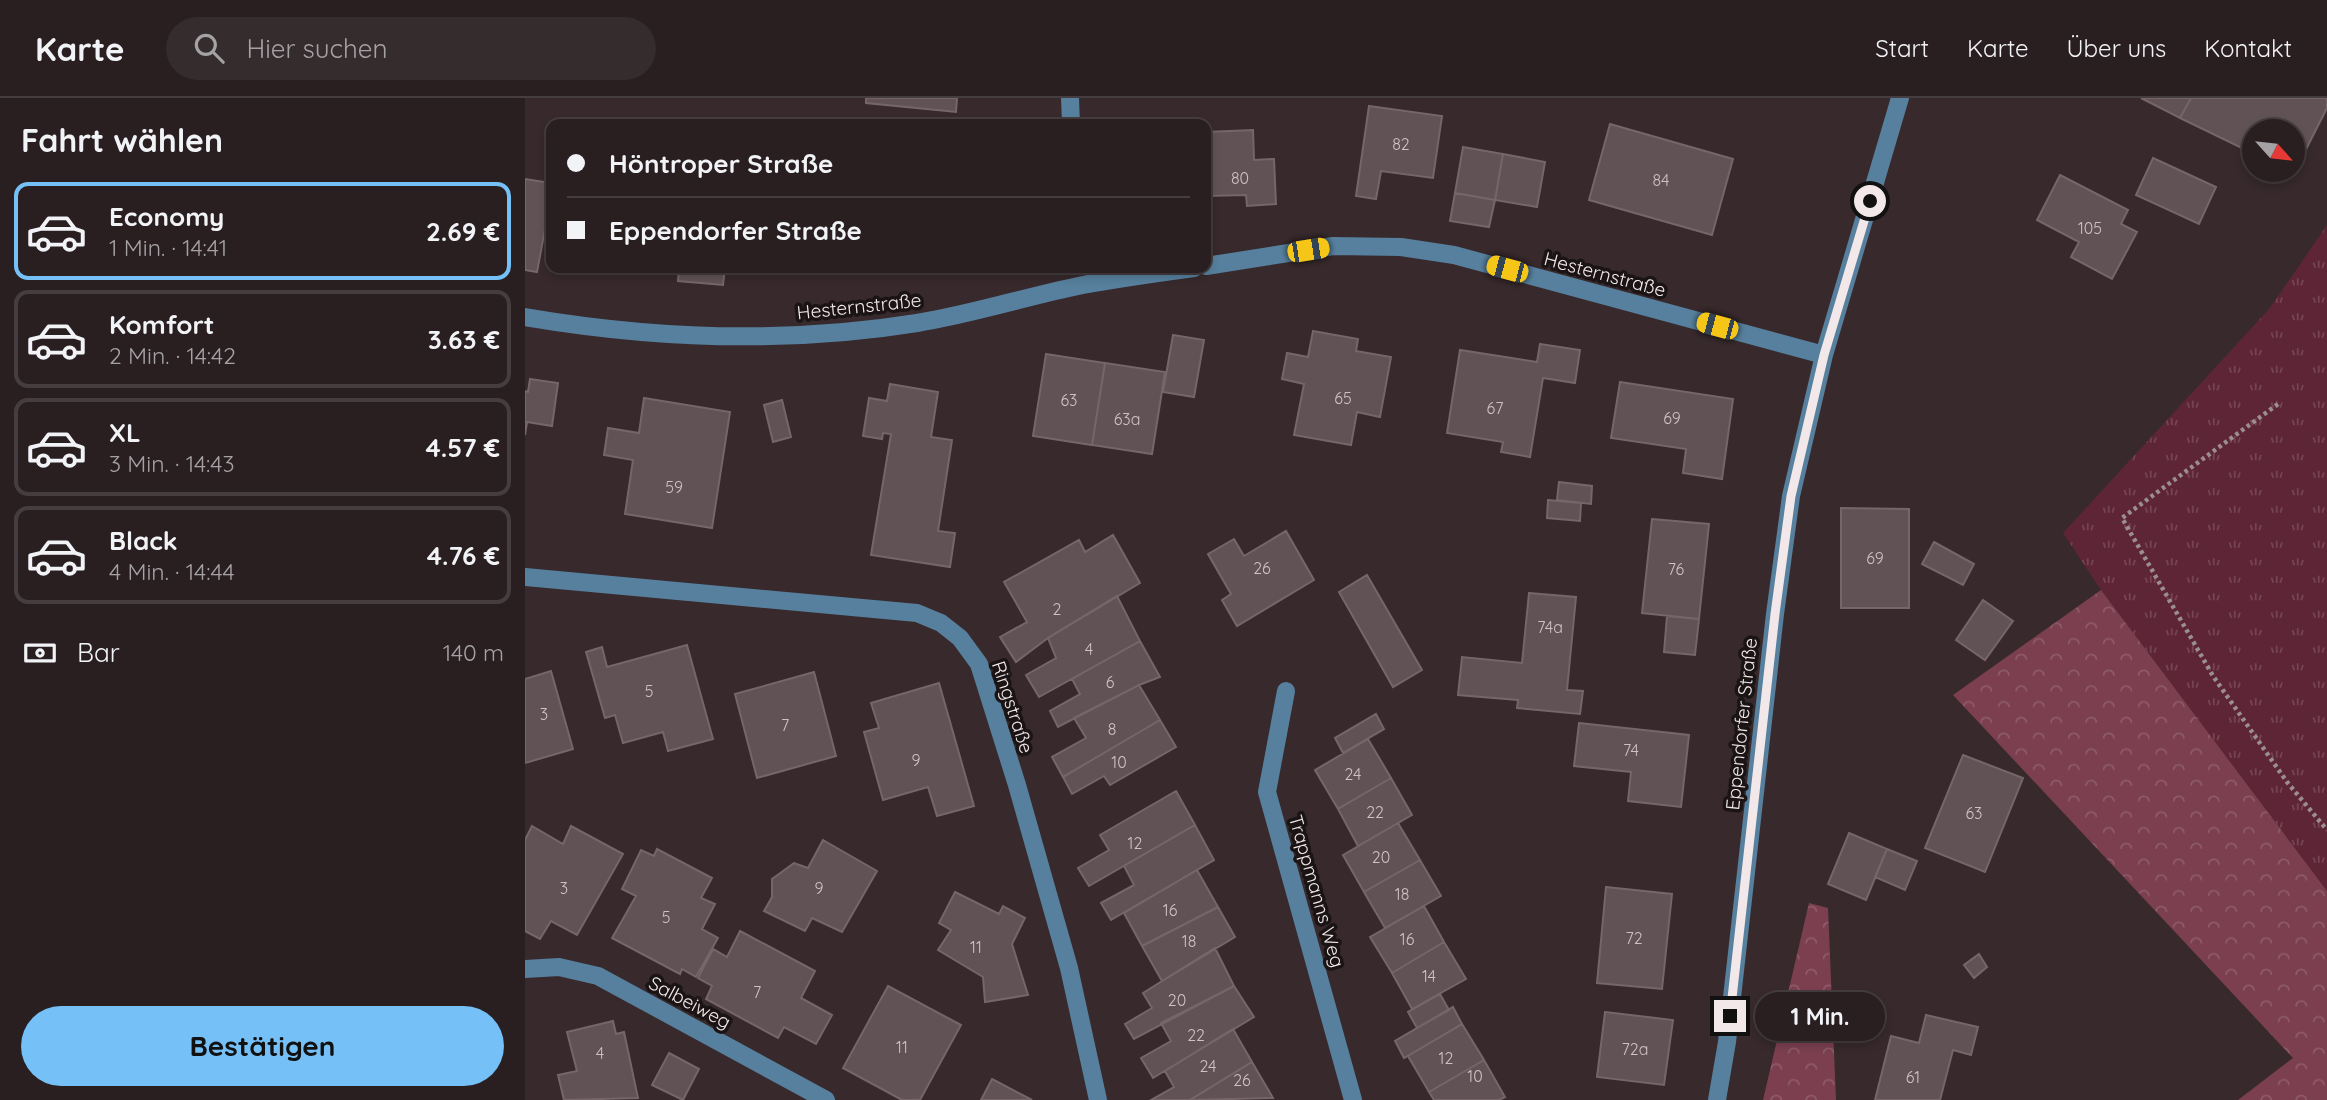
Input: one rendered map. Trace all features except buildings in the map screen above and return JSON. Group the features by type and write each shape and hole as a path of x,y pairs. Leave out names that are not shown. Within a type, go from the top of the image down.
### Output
{"street":[{"path":"1070,98 1071,119"},
{"name":"Eppendorfer Straße","path":"1717,1100 1727,1042 1787,522 1824,355 1900,98"},
{"name":"Hesternstraße","path":"1211,265 1333,246 1401,247 1454,255 1824,355"},
{"name":"Hesternstraße","path":"525,317 583,327 669,335 767,336 918,323 1082,276 1124,273"},
{"name":"Ringstraße","path":"525,577 917,613 941,623 960,638 979,664 1017,785 1069,968 1098,1100"},
{"name":"Trappmanns Weg","path":"1286,691 1267,792 1353,1100"},
{"name":"Salbeiweg","path":"525,969 559,967 598,976 826,1100"}],"path":[{"path":"2278,404 2122,518 2213,676 2287,782 2327,830"}],"green space":[{"path":"2327,225 2327,891 2101,590 2063,533 2270,308"},
{"path":"2101,590 2327,891 2327,1100 2238,1100 2293,1058 1953,695"},
{"path":"1809,903 1828,908 1836,1100 1763,1100"}],"route":[{"path":"1730,1016 1775,614 1791,496 1824,355 1870,201"}]}
